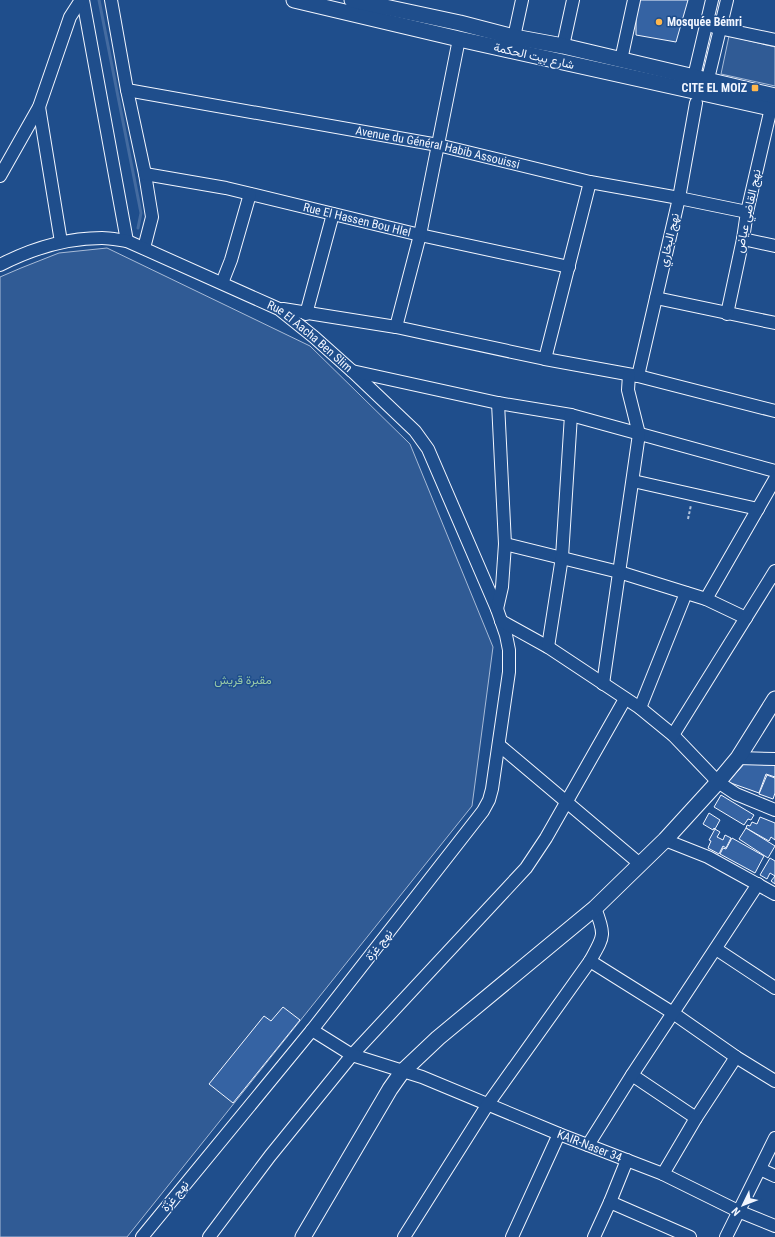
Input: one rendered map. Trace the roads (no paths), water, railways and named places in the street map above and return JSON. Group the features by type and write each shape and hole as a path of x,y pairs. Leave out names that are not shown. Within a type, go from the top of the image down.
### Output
{"main road":[{"name":"شارع بيت الحكمة","path":"294,0 360,7 460,23 514,37 563,46 621,60 698,89"},
{"name":"شارع بيت الحكمة","path":"360,7 459,39 774,104"},
{"path":"304,1237 390,1089 402,1072 438,1038 595,908 665,840 738,758 775,699"}],"street":[{"path":"0,176 39,107 70,17 82,0"},
{"path":"82,0 127,241"},
{"path":"112,0 127,90 145,174 152,217 144,248"},
{"path":"514,37 522,0"},
{"path":"563,46 573,0"},
{"path":"621,60 634,0"},
{"path":"698,89 706,26 712,0"},
{"path":"698,89 720,28 727,0"},
{"path":"706,26 775,40"},
{"path":"396,327 420,235 459,39"},
{"name":"نهج البخاري","path":"639,434 628,390 656,298 679,198 698,89"},
{"name":"Avenue du Général Habib Assouissi","path":"127,90 438,145 590,182 747,212"},
{"name":"نهج القاضي عياض","path":"727,314 747,212 774,104"},
{"path":"39,107 61,242"},
{"name":"Rue El Hassen Bou Hlel","path":"145,174 226,188 420,235 569,267"},
{"path":"545,359 590,182"},
{"path":"222,283 232,260 250,194"},
{"path":"306,314 333,214"},
{"name":"Rue El Aacha Ben Slim","path":"0,265 16,257 61,242 102,238 127,241 279,309 314,337 352,371 415,431 428,449 497,609"},
{"path":"743,238 775,246"},
{"path":"656,298 775,323"},
{"path":"279,309 396,327 633,376 775,411"},
{"path":"352,371 498,403 571,415 775,471"},
{"path":"497,609 501,592 505,544 498,403"},
{"path":"548,646 562,557 571,415"},
{"path":"603,684 639,434"},
{"path":"706,599 775,479"},
{"path":"633,481 758,509"},
{"path":"505,544 619,572 706,599 746,618"},
{"path":"673,735 775,571"},
{"path":"640,708 686,593"},
{"name":"نهج غزّة","path":"142,1237 312,1030 483,811 489,800 492,789 509,672 509,650 506,635 497,609"},
{"path":"501,621 548,646 640,708 673,735 718,782 736,794 775,810"},
{"path":"209,1237 270,1156 352,1055 526,868 546,838 625,699"},
{"path":"499,745 640,864"},
{"path":"738,758 775,759"},
{"path":"665,840 708,857 775,894"},
{"path":"588,1145 632,1075 758,884"},
{"path":"404,1237 488,1104 590,961 599,944 603,931 595,908"},
{"path":"716,949 775,988"},
{"path":"590,961 673,1013 736,1057 775,1081"},
{"name":"KAIR-Naser 34","path":"312,1030 352,1055 422,1078 559,1134 663,1174 775,1226"},
{"path":"663,1174 696,1118 736,1057"},
{"path":"632,1075 696,1118"},
{"path":"512,1237 559,1134"},
{"path":"726,1237 738,1210 775,1138"},
{"path":"596,1236 627,1160"},
{"path":"760,1169 775,1176"},
{"path":"610,1202 690,1237"}],"waterway":[{"path":"99,0 141,213 138,228"}],"place":[{"name":"Mosquée Bémri","path":"659,22"},
{"name":"CITE EL MOIZ","path":"755,88"}],"park label":[{"name":"مقبرة قريش","path":"243,680"}]}
